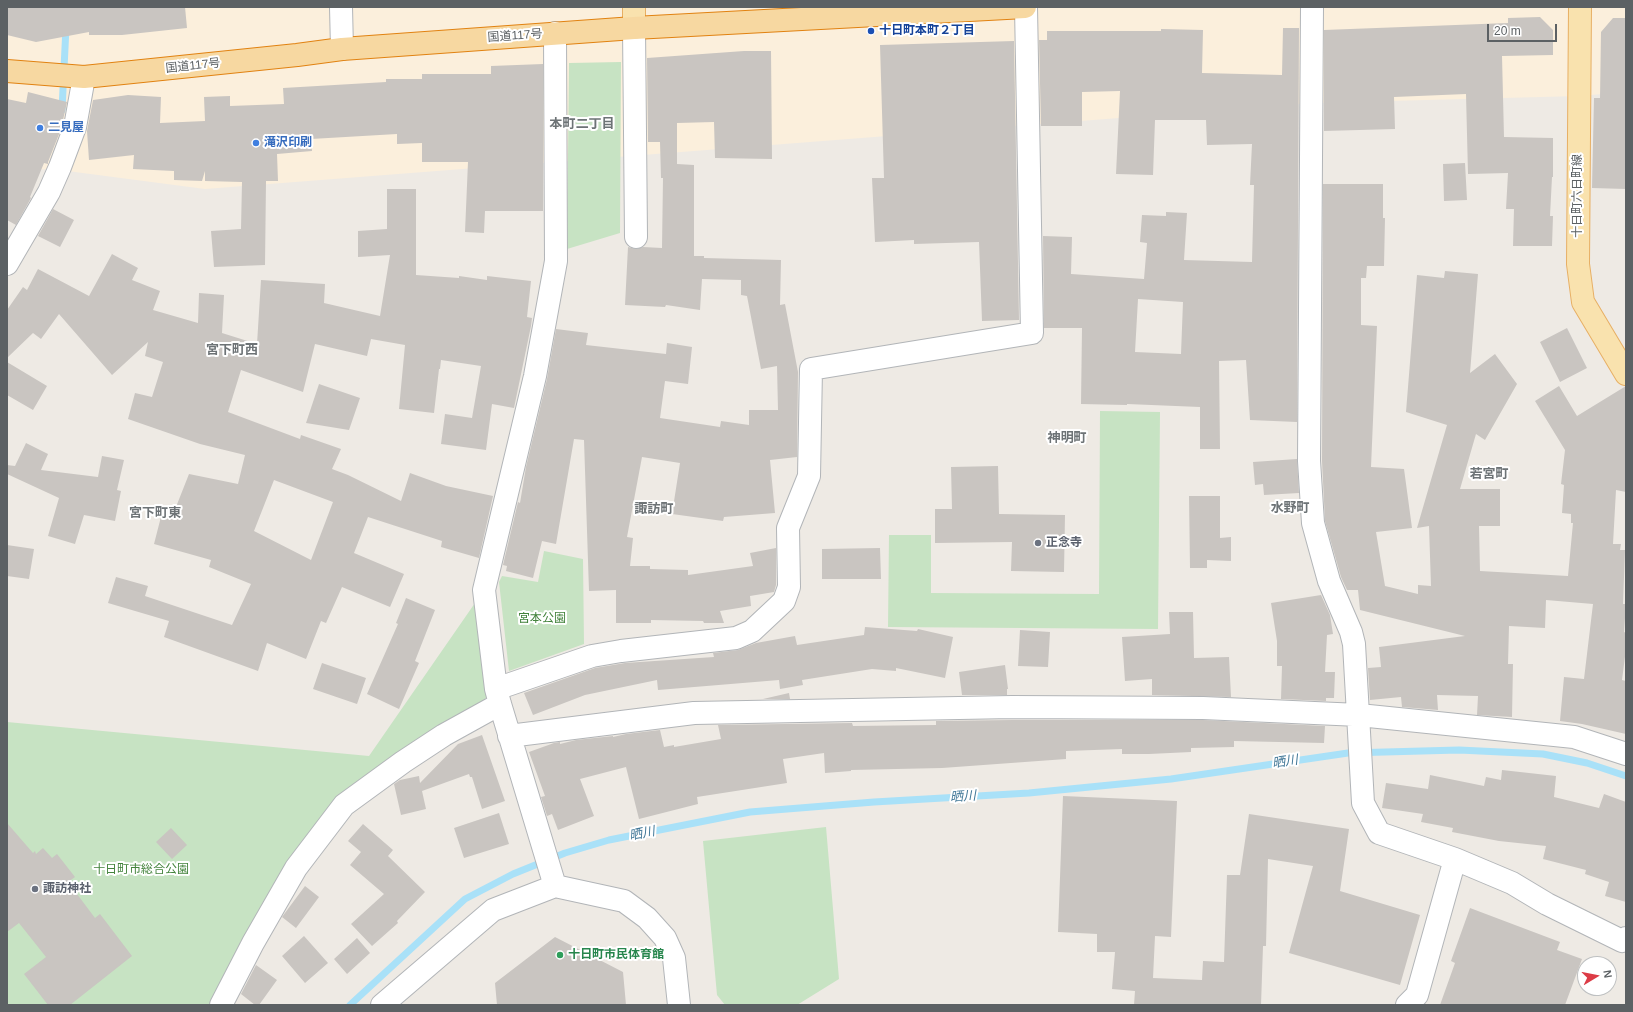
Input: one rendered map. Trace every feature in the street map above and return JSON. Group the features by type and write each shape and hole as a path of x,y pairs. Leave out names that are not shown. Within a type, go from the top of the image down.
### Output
{"highway":[{"name":"国道117号","path":"7,71 84,77 342,49 554,33 634,18 1026,7"}],"main road":[{"name":"十日町六日町線","path":"1580,7 1578,264 1583,302 1626,374"}],"street":[{"path":"341,7 342,49"},
{"path":"221,1005 253,943 296,868 344,805 414,754 444,735 498,696 592,656 621,651 736,638 752,631 784,601 789,587 788,528 809,476 812,369 1032,332 1026,7"},
{"path":"1312,7 1309,461 1313,523 1329,581 1351,632 1354,644 1364,803 1379,833 1455,859 1512,883 1547,904 1625,941"},
{"path":"634,18 636,237"},
{"path":"553,880 539,838 498,696 484,590 535,376 556,261 554,33"},
{"path":"7,264 49,192 60,167 75,126 84,77"},
{"path":"509,736 694,712 1020,707 1203,708 1360,725 1574,737 1626,754"},
{"path":"1406,1005 1418,995 1455,859"},
{"path":"382,1005 493,910 553,880 624,901 647,918 665,938 674,958 679,1005"}],"shaded area":[{"path":"7,7 1626,7 1626,92 1579,96 1312,103 205,189 52,169 7,171"}],"green space":[{"path":"621,62 620,233 567,249 569,63"},
{"path":"1100,411 1160,412 1158,629 888,627 889,535 931,535 931,593 1099,594"},
{"name":"宮本公園","path":"544,551 583,559 584,644 509,671 499,582 502,576 538,582"},
{"name":"十日町市総合公園","path":"484,590 496,689 444,735 344,805 221,1005 7,1005 7,722 369,756"},
{"path":"826,827 839,979 797,1005 725,1005 717,995 703,841"}],"building":[{"path":"7,7 185,7 187,28 122,35 89,35 89,32 36,42 7,35"},
{"path":"1540,17 1553,30 1553,55 1502,56 1504,137 1553,138 1553,177 1550,216 1553,216 1552,246 1513,246 1514,209 1506,209 1508,173 1468,174 1466,94 1394,97 1395,129 1324,131 1324,30 1508,23 1508,18"},
{"path":"1613,18 1626,18 1626,189 1592,188 1594,98 1600,98 1601,32"},
{"path":"1283,28 1299,28 1297,422 1250,420 1246,360 1219,361 1220,449 1200,449 1200,407 1081,404 1082,328 1044,328 1043,236 1072,237 1071,274 1144,279 1147,243 1140,242 1142,215 1166,216 1166,212 1187,213 1184,260 1252,262 1254,185 1250,185 1252,144 1207,145 1206,120 1155,120 1153,175 1116,174 1120,91 1082,92 1082,126 1041,126 1039,40 1047,40 1047,31 1161,31 1161,29 1203,30 1202,73 1282,75","holes":["1138,299 1183,302 1181,354 1135,352"]},
{"path":"1014,41 1019,320 982,321 979,242 914,244 914,240 875,242 872,178 884,178 880,45"},
{"path":"744,51 771,51 772,159 715,158 714,122 677,123 677,164 694,165 694,256 704,256 704,258 781,260 780,305 785,304 798,372 797,457 770,460 775,513 724,517 723,521 672,514 680,463 642,457 627,537 633,538 630,566 650,566 650,569 688,570 688,575 753,566 750,553 776,548 776,585 774,592 750,596 751,606 720,611 724,623 651,620 651,623 616,623 616,590 589,591 584,440 574,439 556,544 542,541 533,578 506,571 507,566 503,565 518,502 520,503 526,467 547,379 556,329 588,333 586,345 666,354 667,343 692,347 688,384 665,381 660,418 720,427 721,421 749,425 749,410 778,410 777,366 761,369 747,296 741,295 741,280 702,279 700,310 666,305 665,307 625,305 628,247 636,249 643,247 662,248 663,178 661,178 660,142 648,142 647,58"},
{"path":"543,64 543,211 485,211 484,233 465,232 468,162 422,162 422,143 397,144 397,134 311,139 312,151 277,154 278,181 266,181 265,265 214,267 211,231 241,229 242,182 205,181 205,171 202,181 174,180 174,171 133,169 134,155 89,160 87,131 93,100 128,95 161,97 160,123 205,121 204,97 230,96 230,106 284,104 283,88 386,82 386,79 422,79 422,74 491,74 491,66"},
{"path":"28,92 67,102 61,129 48,164 44,163 30,197 31,198 16,225 7,220 7,99 26,103"},
{"path":"1465,163 1467,200 1444,201 1443,164"},
{"path":"1323,184 1383,184 1383,218 1385,218 1384,266 1367,266 1366,278 1361,278 1361,325 1377,326 1371,467 1404,469 1412,528 1376,532 1385,586 1418,594 1418,585 1431,586 1429,526 1417,528 1447,425 1406,412 1417,275 1444,278 1445,271 1478,274 1470,373 1495,354 1517,384 1485,440 1476,434 1460,489 1500,489 1500,526 1479,526 1480,571 1568,576 1573,523 1571,523 1571,514 1562,513 1564,485 1561,484 1565,450 1535,401 1559,386 1577,416 1626,386 1626,492 1616,490 1613,544 1621,544 1620,550 1625,550 1623,604 1626,604 1624,632 1626,633 1626,649 1622,680 1626,681 1626,734 1582,724 1560,721 1564,677 1584,679 1593,604 1546,600 1545,628 1509,626 1508,664 1513,664 1512,717 1477,715 1478,696 1437,695 1438,710 1402,707 1401,697 1370,700 1368,668 1381,667 1379,647 1465,636 1360,610 1358,590 1347,590 1341,577 1325,521 1322,461"},
{"path":"387,189 416,189 416,275 459,278 459,276 487,280 487,276 531,281 527,317 532,318 531,326 514,408 492,404 486,450 441,444 445,414 472,418 481,366 441,360 434,413 399,409 405,345 371,339 367,356 315,344 303,392 241,370 228,412 300,439 301,435 341,449 332,469 348,475 401,501 410,473 446,486 493,496 479,558 441,547 442,541 368,517 354,553 404,574 390,607 342,587 326,623 321,621 306,659 267,643 258,671 164,637 169,621 108,603 116,577 148,586 145,596 232,625 251,584 209,567 211,560 154,544 163,509 174,512 189,474 238,484 245,455 200,444 128,419 135,393 152,397 163,362 145,356 148,342 112,375 59,314 41,339 33,333 7,358 7,310 23,287 27,290 38,269 89,296 112,254 138,268 132,280 160,291 153,310 198,323 199,293 224,295 222,333 257,344 261,280 325,284 324,303 380,316 390,255 358,257 358,231 387,229","holes":["274,480 333,502 311,560 254,531"]},
{"path":"53,209 74,220 60,247 38,236"},
{"path":"1567,328 1587,368 1560,382 1540,342"},
{"path":"7,362 47,386 33,410 7,395"},
{"path":"319,384 360,398 349,430 306,423"},
{"path":"26,443 48,454 41,470 98,477 102,456 124,460 117,490 121,491 115,521 84,515 75,544 48,536 59,498 7,474 7,465 15,466"},
{"path":"1297,459 1299,493 1264,495 1263,484 1255,485 1253,462"},
{"path":"998,466 999,514 1065,515 1064,572 1011,571 1012,542 935,543 935,509 952,509 951,467"},
{"path":"1189,496 1220,496 1220,538 1231,537 1231,561 1207,560 1207,568 1190,568"},
{"path":"7,545 34,549 29,579 7,576"},
{"path":"880,548 881,579 822,579 822,549"},
{"path":"1321,595 1330,615 1333,634 1327,635 1325,672 1335,672 1334,698 1326,698 1326,701 1281,699 1282,666 1277,666 1277,641 1271,603"},
{"path":"406,598 435,610 415,661 419,663 399,709 367,694 398,624 396,623"},
{"path":"1169,612 1193,612 1194,658 1229,657 1231,697 1152,695 1152,679 1125,681 1122,637 1170,634"},
{"path":"865,627 917,631 918,629 953,637 945,678 896,668 896,671 872,669 802,680 803,685 780,689 779,680 658,690 657,680 585,695 533,715 524,693 595,668 625,663 714,657 713,653 738,650 756,643 795,636 797,645 864,635"},
{"path":"1020,630 1050,632 1048,667 1018,666"},
{"path":"322,663 366,678 357,704 313,689"},
{"path":"1005,665 1008,689 1007,695 962,695 959,672"},
{"path":"789,693 790,699 763,699"},
{"path":"1203,720 1325,726 1324,743 1234,741 1234,747 1191,748 1191,752 1149,754 1122,754 1122,749 1066,751 1066,759 942,768 851,770 825,773 824,753 783,759 787,783 697,797 698,804 639,819 626,767 580,779 594,816 558,830 552,814 547,816 541,797 545,796 529,752 554,743 560,742 560,744 576,740 613,737 660,730 664,747 674,745 674,747 721,739 718,725 852,723 853,726 936,725 936,721"},
{"path":"482,735 505,801 482,809 472,777 470,777 469,774 422,791 426,809 401,815 394,784 400,780 419,776 420,783 458,744"},
{"path":"1502,770 1556,776 1554,797 1599,808 1604,794 1626,802 1626,902 1605,896 1609,882 1585,874 1586,870 1543,859 1546,846 1499,841 1452,832 1453,828 1421,822 1423,814 1382,808 1386,783 1428,789 1430,775 1484,786 1486,777 1501,780"},
{"path":"1063,796 1177,801 1171,937 1155,936 1153,978 1202,980 1203,961 1224,962 1227,875 1240,875 1249,814 1349,829 1340,891 1420,915 1400,985 1289,953 1313,866 1268,859 1266,946 1263,946 1261,1005 1134,1005 1135,991 1112,989 1115,952 1097,952 1097,934 1058,932"},
{"path":"499,813 509,844 464,858 454,828"},
{"path":"7,823 33,853 35,851 36,854 43,848 52,858 57,854 75,877 68,882 95,918 100,914 132,956 70,1005 48,1005 24,974 46,957 19,923 7,932"},
{"path":"363,824 393,850 388,856 425,892 397,921 398,923 372,946 351,924 384,894 350,865 361,852 348,841"},
{"path":"171,828 187,845 172,859 156,842"},
{"path":"305,886 319,897 296,928 282,917"},
{"path":"1470,908 1560,942 1557,950 1577,957 1577,973 1565,1005 1440,1005 1455,963 1451,961"},
{"path":"304,936 328,963 305,983 282,956"},
{"name":"十日町市民体育館","path":"555,937 623,972 626,1005 497,1005 495,983"},
{"path":"357,938 370,953 347,974 334,959"},
{"path":"256,965 277,980 259,1005 255,1005 241,994"}],"waterway":[{"path":"62,110 66,27"},
{"name":"晒川","path":"350,1005 465,899 513,874 565,853 609,840 750,812 874,802 1029,793 1171,779 1348,753 1459,750 1543,754 1587,763 1626,776"}],"place":[{"name":"十日町本町２丁目","path":"871,31"},
{"name":"二見屋","path":"40,128"},
{"name":"滝沢印刷","path":"256,143"},
{"name":"正念寺","path":"1038,543"},
{"name":"諏訪神社","path":"35,889"},
{"name":"十日町市民体育館","path":"560,955"}],"district":[{"name":"本町二丁目","path":"582,124"},
{"name":"宮下町西","path":"232,350"},
{"name":"神明町","path":"1067,438"},
{"name":"若宮町","path":"1489,474"},
{"name":"水野町","path":"1290,508"},
{"name":"諏訪町","path":"654,509"},
{"name":"宮下町東","path":"155,513"}]}
